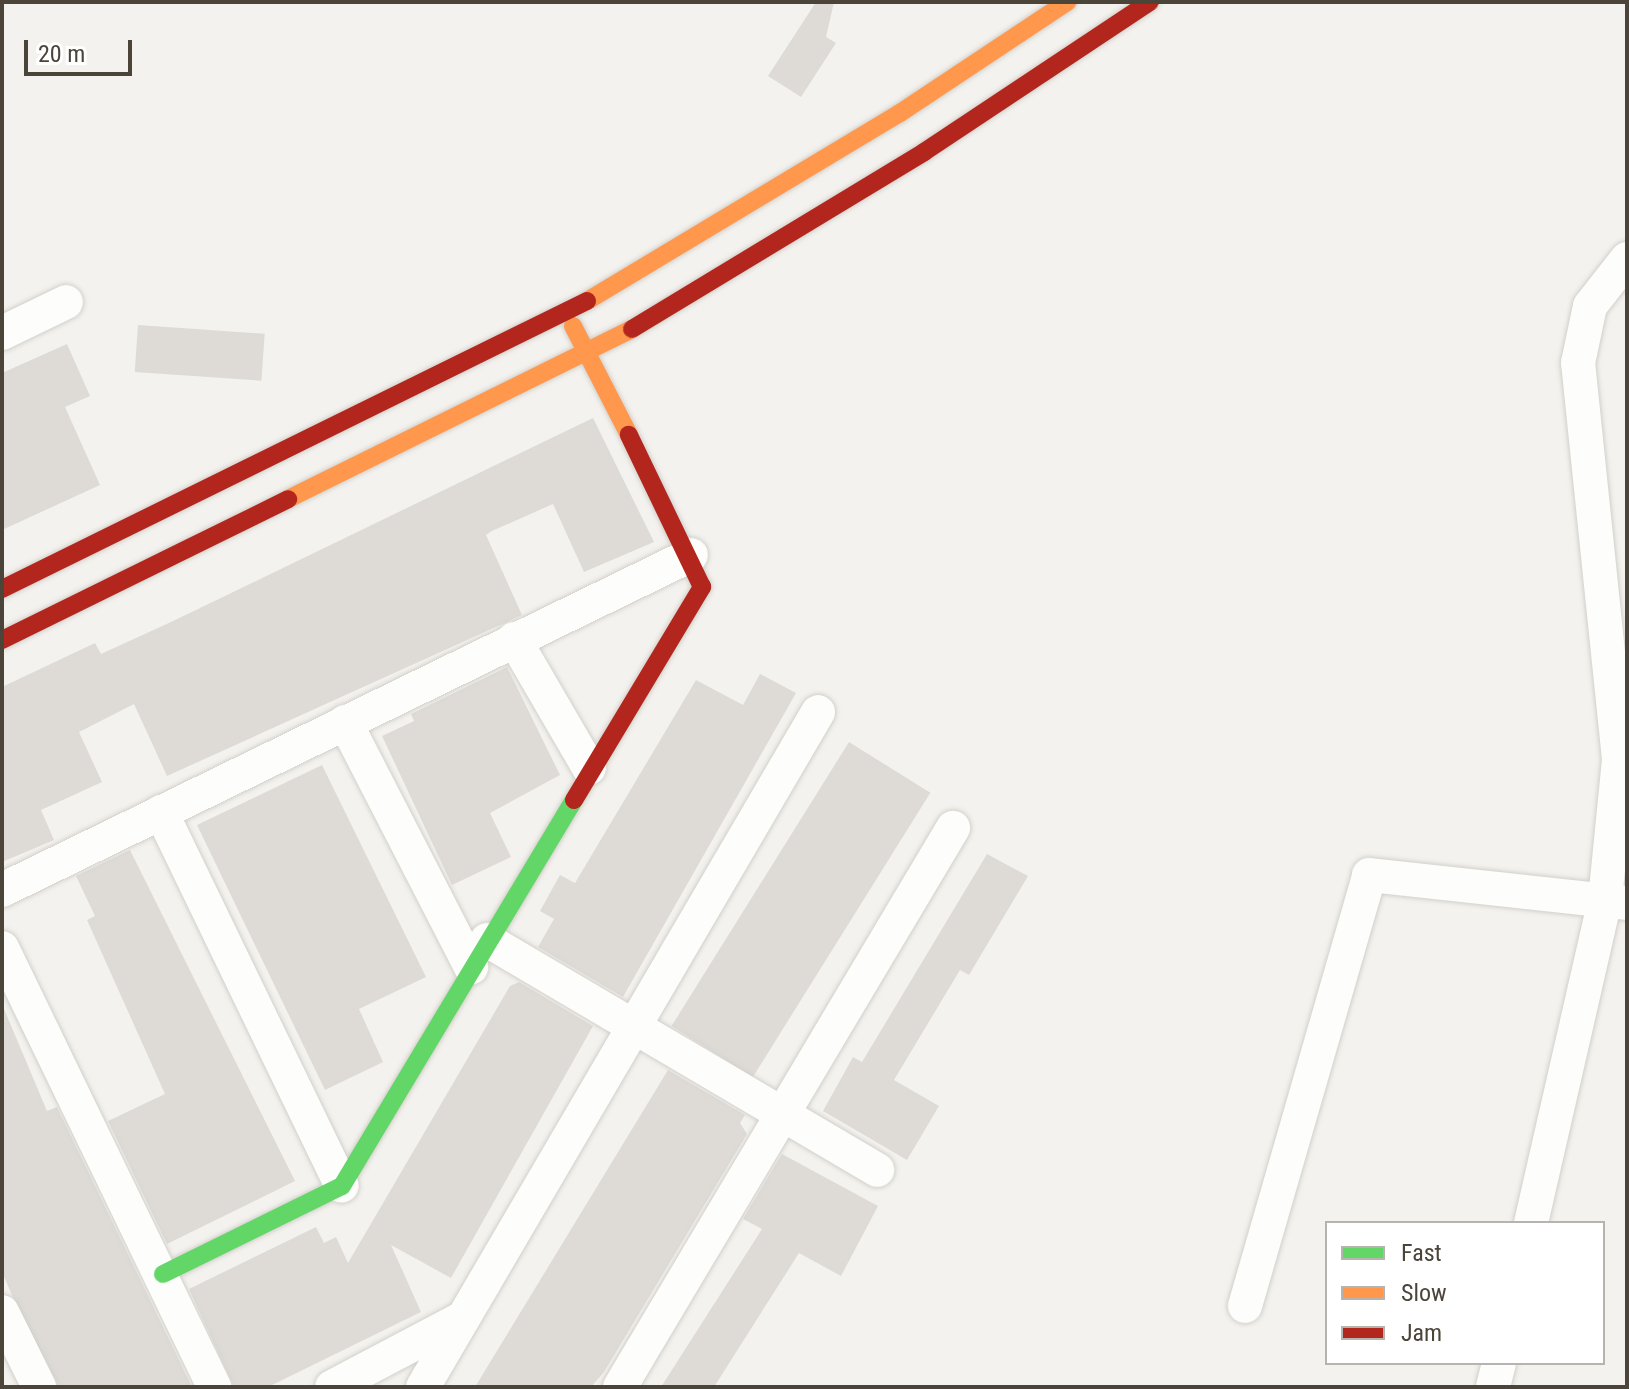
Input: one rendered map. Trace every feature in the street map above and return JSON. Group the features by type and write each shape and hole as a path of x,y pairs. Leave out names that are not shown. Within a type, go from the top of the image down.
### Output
{"main road":[{"path":"2,589 565,312 900,113 1067,2"},
{"path":"2,640 587,352 924,152 1150,2"},
{"path":"163,1274 342,1186 589,768 702,587 691,555 565,312"}],"street":[{"path":"1532,1221 1616,902 1619,714 1578,363 1590,306 1627,259"},
{"path":"2,333 66,302"},
{"path":"2,890 691,555"},
{"path":"514,639 589,768"},
{"path":"423,1387 818,712"},
{"path":"345,722 479,954 636,1024 877,1170"},
{"path":"161,812 342,1186"},
{"path":"620,1387 785,1115 953,828"},
{"path":"1245,1306 1369,875 1616,902"},
{"path":"2,948 163,1274 214,1387"},
{"path":"2,1312 39,1387"},
{"path":"343,1385 465,1316"},
{"path":"1493,1387 1498,1365"}],"building":[{"path":"816,2 834,2 826,37 836,43 801,97 768,76"},
{"path":"138,325 265,334 261,381 135,372"},
{"path":"67,344 90,396 65,407 100,485 2,530 2,373"},
{"path":"593,418 654,542 584,572 553,504 492,531 486,535 522,615 167,776 134,704 79,732 102,782 41,810 54,840 2,862 2,687 95,643 101,654"},
{"path":"507,667 560,775 490,813 511,857 452,885 382,736 414,721 411,714"},
{"path":"760,674 796,693 623,997 538,947 554,919 540,911 560,875 575,883 696,680 743,705"},
{"path":"849,742 930,793 753,1077 671,1026"},
{"path":"322,765 426,977 359,1009 383,1062 325,1090 197,825"},
{"path":"130,850 295,1181 167,1244 108,1121 165,1094 87,920 95,916 76,876"},
{"path":"987,854 1028,876 969,975 960,970 894,1080 939,1106 907,1160 823,1111 853,1057 862,1062"},
{"path":"519,982 593,1026 451,1278 391,1245 421,1312 268,1387 234,1387 189,1289 316,1227 324,1243 336,1237 348,1263 510,986"},
{"path":"2,1004 47,1111 57,1107 192,1387 59,1387 12,1295 2,1272"},
{"path":"668,1070 745,1115 740,1123 747,1134 604,1372 591,1387 475,1387"},
{"path":"782,1154 878,1206 841,1276 799,1253 714,1387 661,1387 762,1229 743,1219"}],"traffic: fast":[{"path":"163,1274 342,1186 574,800"}],"traffic: slow":[{"path":"587,301 900,113 1067,2"},
{"path":"573,326 629,435"},
{"path":"288,499 632,329"}],"traffic: jam":[{"path":"632,329 924,152 1150,2"},
{"path":"2,589 587,301"},
{"path":"574,800 702,587 629,435"},
{"path":"2,640 288,499"}]}
